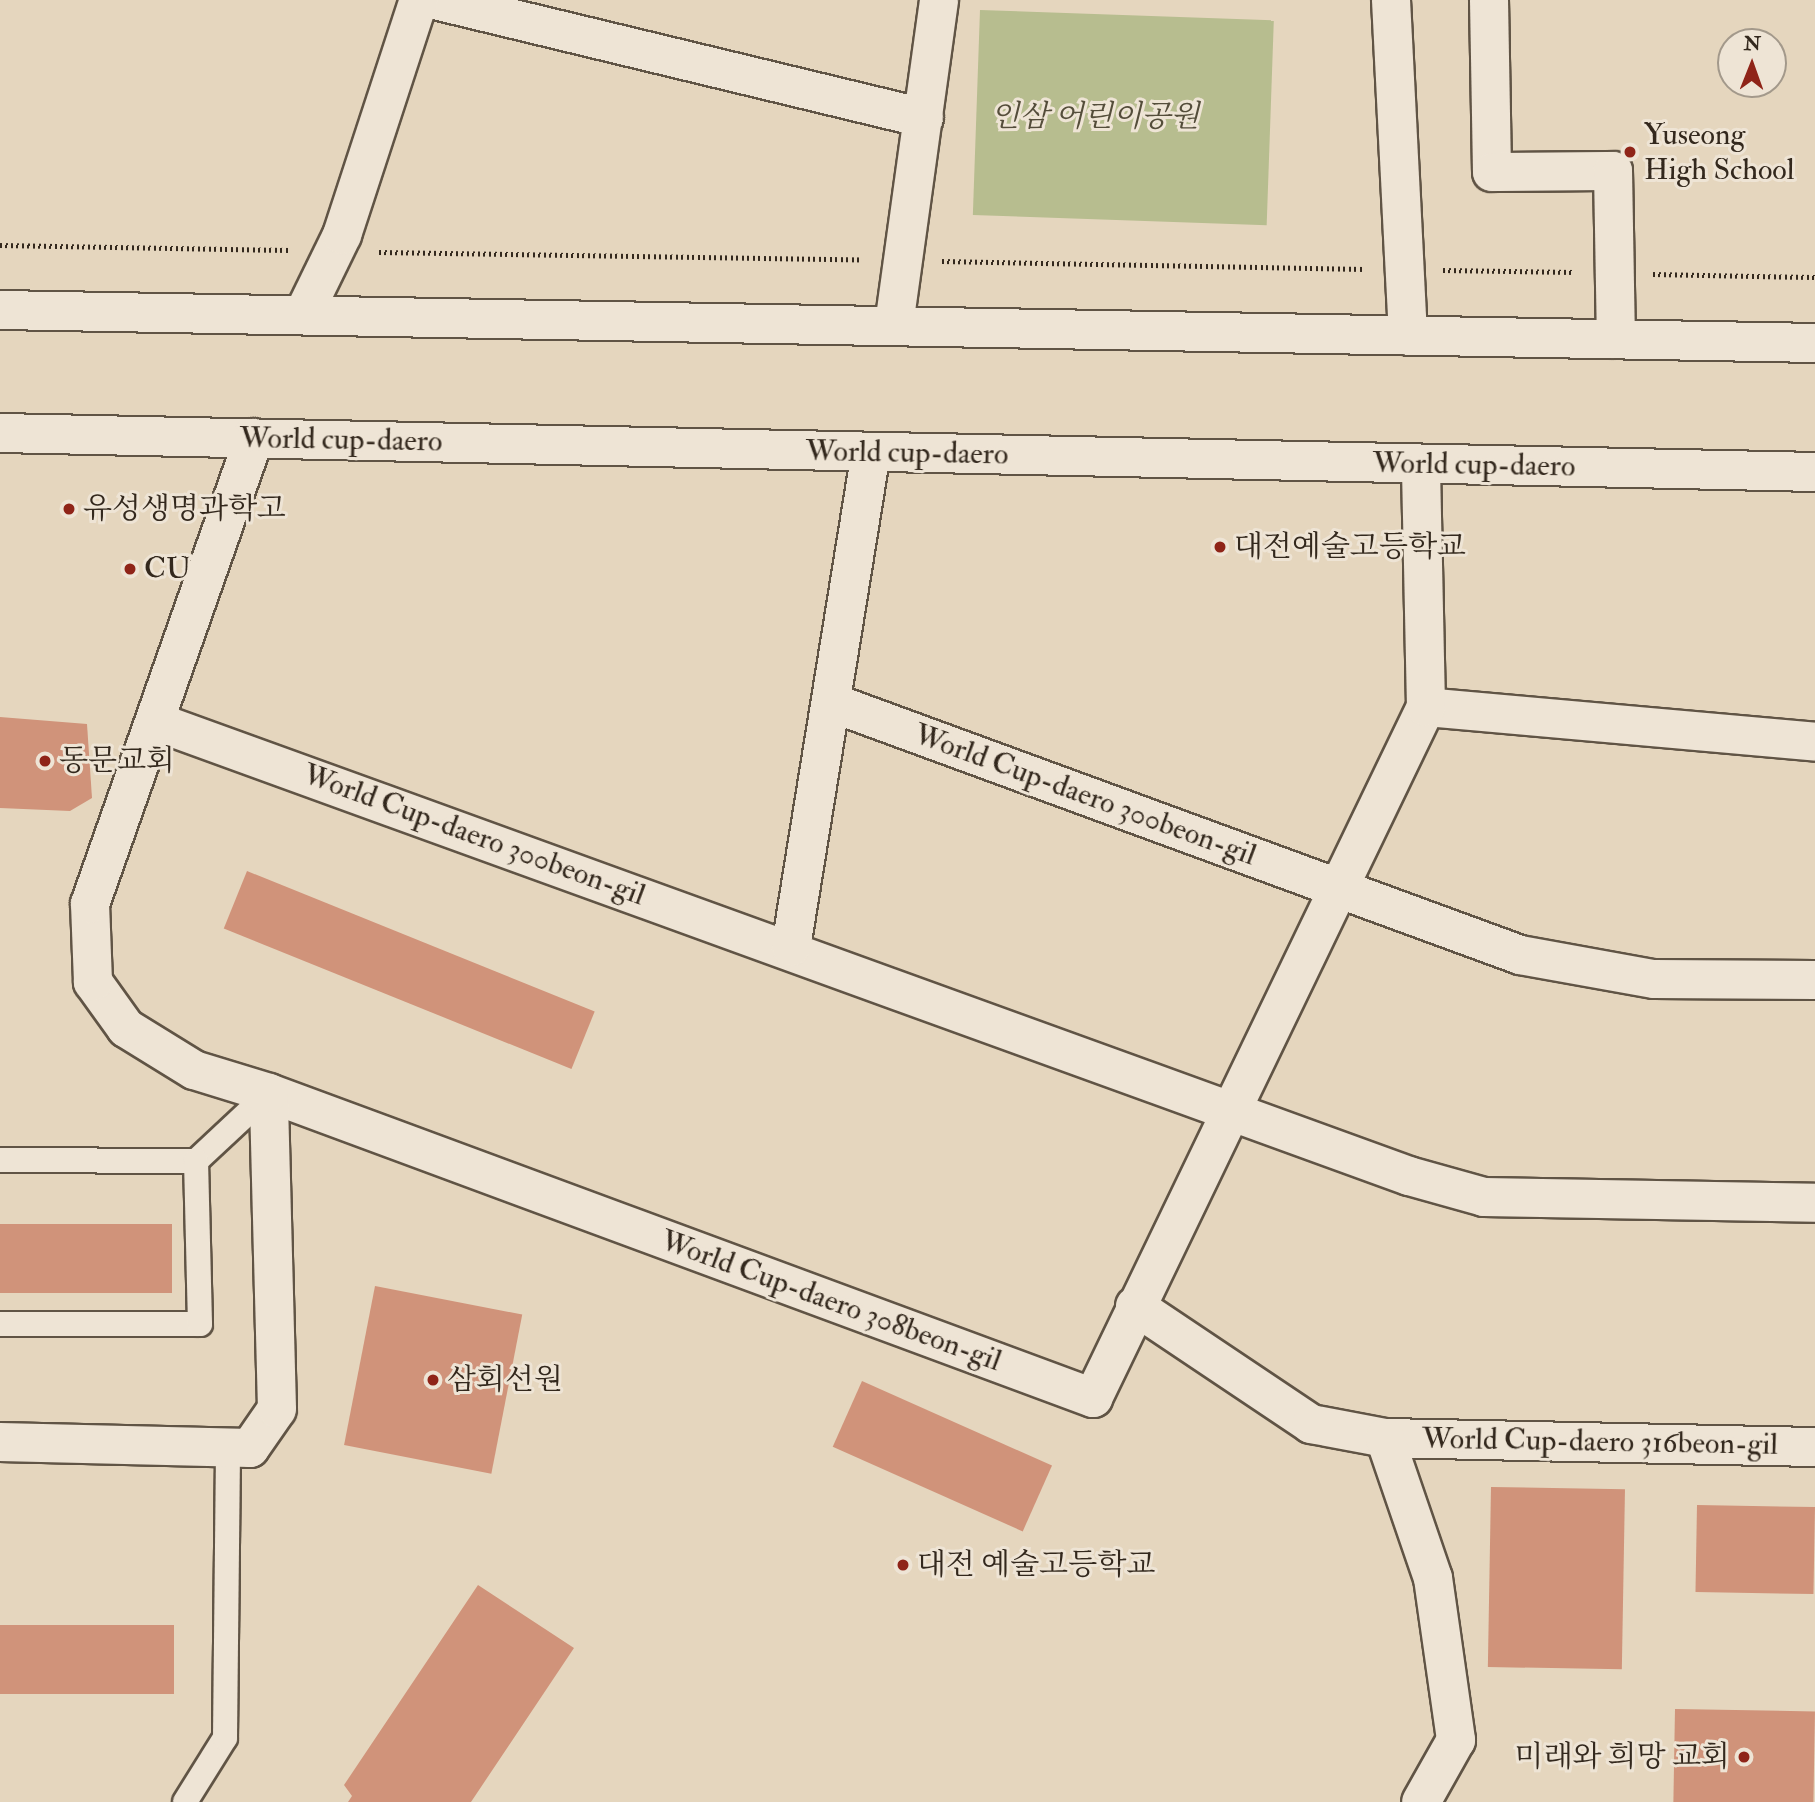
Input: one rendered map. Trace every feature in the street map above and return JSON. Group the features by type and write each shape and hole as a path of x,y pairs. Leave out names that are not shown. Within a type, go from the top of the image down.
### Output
{"street":[{"path":"304,313 342,235 419,0"},
{"path":"435,0 923,118"},
{"path":"894,324 939,0"},
{"path":"1391,0 1408,336"},
{"path":"1489,0 1492,172 1613,171 1616,339"},
{"path":"0,310 304,313 1815,343"},
{"name":"World cup-daero","path":"0,433 1815,472"},
{"path":"0,1442 250,1448 277,1409 269,1093 194,1070 126,1028 93,982 90,904 157,722 254,438"},
{"path":"791,947 834,703 871,452"},
{"name":"World Cup-daero 308beon-gil","path":"269,1093 1093,1398 1337,886 1426,707 1420,464"},
{"name":"World Cup-daero 300beon-gil","path":"834,703 1337,886"},
{"path":"1426,707 1815,742"},
{"name":"World Cup-daero 300beon-gil","path":"157,722 791,947 1230,1110"},
{"path":"1337,886 1520,955 1654,979 1815,980"},
{"path":"1230,1110 1484,1197 1815,1203"},
{"name":"World Cup-daero 316beon-gil","path":"1135,1306 1311,1424 1385,1438 1815,1447"},
{"name":"World Cup-daero 316beon-gil","path":"1385,1438 1433,1578 1455,1740 1422,1802"}],"lane":[{"path":"0,1160 196,1161 269,1093"},
{"path":"0,1324 200,1324 196,1161"},
{"path":"185,1802 225,1738 228,1448"}],"path":[{"path":"0,245 277,250"},
{"path":"421,252 852,260"},
{"path":"961,262 1361,269"},
{"path":"1461,271 1570,272"},
{"path":"1661,274 1815,277"}],"green space":[{"name":"인삼 어린이공원","path":"980,10 1274,20 1267,225 973,215"}],"building":[{"name":"동문교회","path":"0,717 87,724 92,798 70,811 0,808"},
{"path":"247,871 595,1011 571,1069 224,928"},
{"path":"0,1224 172,1224 172,1293 0,1293"},
{"name":"삼회선원","path":"375,1286 522,1315 491,1474 344,1445"},
{"path":"862,1381 1052,1466 1023,1531 833,1447"},
{"path":"1491,1487 1625,1489 1622,1669 1488,1667"},
{"path":"1697,1505 1815,1507 1813,1594 1695,1592"},
{"path":"478,1585 574,1648 471,1802 348,1802 352,1796 344,1785"},
{"path":"0,1625 174,1625 174,1694 0,1694"},
{"name":"미래와 희망 교회","path":"1675,1709 1815,1711 1813,1802 1673,1802"}],"place":[{"name":"Yuseong High School","path":"1630,152"},
{"name":"유성생명과학고","path":"69,509"},
{"name":"대전예술고등학교","path":"1220,547"},
{"name":"CU","path":"130,569"},
{"name":"동문교회","path":"45,761"},
{"name":"삼회선원","path":"433,1380"},
{"name":"대전 예술고등학교","path":"903,1565"},
{"name":"미래와 희망 교회","path":"1744,1757"}]}
